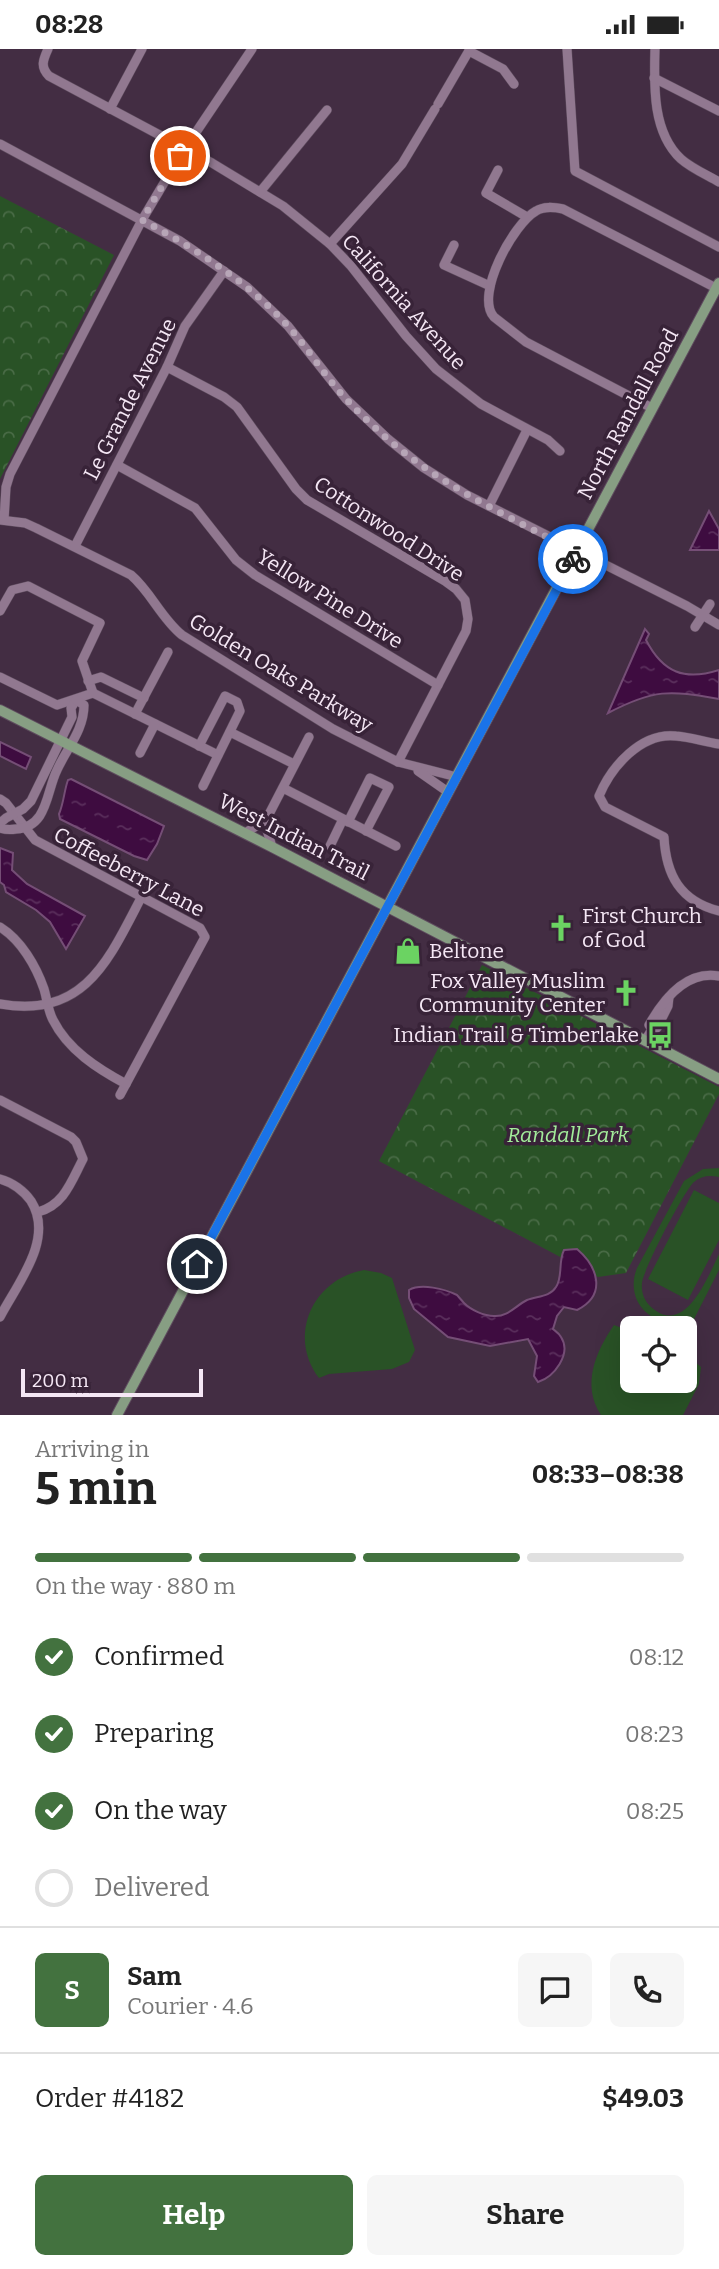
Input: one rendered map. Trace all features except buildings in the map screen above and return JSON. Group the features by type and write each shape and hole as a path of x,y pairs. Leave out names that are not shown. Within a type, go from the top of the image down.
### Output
{"main road":[{"name":"North Randall Road","path":"117,1415 718,285"},
{"name":"West Indian Trail","path":"0,710 246,833 719,1079"}],"street":[{"name":"California Avenue","path":"48,49 43,62 49,76 283,205 330,244 351,266 406,336 436,369 481,404 548,440 560,451"},
{"path":"110,109 142,49"},
{"path":"2,520 10,474 142,220 252,49"},
{"path":"567,49 575,170 719,247"},
{"path":"655,49 654,78 659,117 671,146 682,160 719,181"},
{"path":"330,244 402,164 469,50 503,69 514,84"},
{"path":"654,78 719,111"},
{"path":"260,191 327,110"},
{"path":"0,144 180,241 224,271 270,307 307,348 346,399 388,439 424,468 489,506 719,625"},
{"path":"498,170 486,193 527,217"},
{"path":"652,408 526,342 490,312 490,286 514,233 527,217 542,208 563,209 718,285"},
{"path":"454,245 444,265 490,286"},
{"name":"Le Grande Avenue","path":"75,546 186,326 224,271"},
{"name":"Cottonwood Drive","path":"167,367 224,397 237,407 296,489 307,500 456,589 465,600 466,631 398,762"},
{"path":"489,506 527,430"},
{"name":"Yellow Pine Drive","path":"117,465 195,508 236,560 255,575 438,685"},
{"name":"Golden Oaks Parkway","path":"2,520 25,523 75,546 137,580 168,622 190,641 332,729 398,762 457,777"},
{"path":"0,611 12,590 29,586 100,623 82,658 93,693 218,755"},
{"path":"695,627 710,604"},
{"path":"135,714 168,652"},
{"path":"0,677 57,705 93,693"},
{"path":"88,681 101,677 144,698"},
{"path":"199,746 225,696 237,702 240,711 203,786"},
{"path":"76,699 84,705 84,714 55,773 43,813 25,828 5,830 0,826 14,813 23,810 34,797 72,717 71,708 76,699"},
{"path":"140,753 155,724"},
{"path":"230,732 294,764"},
{"path":"719,744 673,735 653,739 638,746 619,763 599,796 604,807 664,837 669,870 678,886 693,899 719,911"},
{"path":"272,847 267,820 309,737"},
{"name":"Golden Oaks Parkway","path":"410,766 449,792"},
{"path":"330,846 370,778 389,787 366,831"},
{"path":"283,788 396,846"},
{"name":"Coffeeberry Lane","path":"0,799 35,840 200,928 205,937 120,1095"},
{"path":"246,833 267,820"},
{"path":"0,1004 20,1007 48,1003 73,995 104,967 142,896"},
{"path":"0,927 15,940 36,970 54,1022 78,1053 126,1084"},
{"path":"645,1041 652,1029 649,1025 669,995 688,980 711,975 719,977"},
{"path":"0,1100 71,1137 83,1159 63,1195 52,1208 38,1212"},
{"path":"0,1179 27,1196 38,1212 39,1234 36,1247 0,1317"}],"green space":[{"path":"0,196 114,255 0,479"},
{"name":"Randall Park","path":"482,965 719,1087 719,1094 626,1273 598,1277 379,1161"},
{"path":"719,1168 719,1177 705,1177 694,1182 689,1188 644,1275 642,1286 646,1302 663,1315 674,1315 685,1310 694,1300 719,1254 719,1270 696,1316 651,1316 637,1301 634,1291 637,1268 684,1181 703,1169"},
{"path":"694,1190 719,1203 719,1240 688,1300 648,1279"},
{"path":"364,1270 392,1278 415,1350 409,1362 392,1369 329,1374 319,1378 305,1344 310,1311 331,1285 346,1275"},
{"path":"614,1325 620,1327 620,1393 694,1393 683,1415 601,1415 595,1404 592,1380 593,1369"},
{"path":"697,1364 701,1367 697,1388"}],"water":[{"path":"709,511 719,529 719,550 690,550"},
{"path":"645,629 649,634 646,640 668,667 696,675 719,670 719,699 687,694 662,694 638,699 608,713"},
{"path":"0,742 31,757 26,769 0,756"},
{"path":"71,779 164,826 147,860 60,819 68,780"},
{"path":"0,848 13,853 12,870 27,884 85,916 66,949 50,922 6,892 0,882"},
{"path":"577,1249 594,1272 596,1289 586,1304 577,1310 564,1307 557,1316 553,1329 564,1344 563,1357 550,1375 538,1382 534,1376 537,1356 528,1339 490,1346 448,1337 414,1309 409,1298 409,1290 433,1288 457,1295 467,1306 482,1314 503,1315 527,1300 553,1290 558,1283 564,1250"}],"way so far":[{"path":"180,156 142,220 180,241 270,307 307,348 346,399 388,439 424,468 467,495 576,552 573,559"}],"place":[{"name":"First Church of God","path":"561,928"},
{"name":"Beltone","path":"408,951"},
{"name":"Fox Valley Muslim Community Center","path":"626,993"},
{"name":"Indian Trail & Timberlake","path":"660,1035"}],"route":[{"path":"197,1264 573,559"}]}
